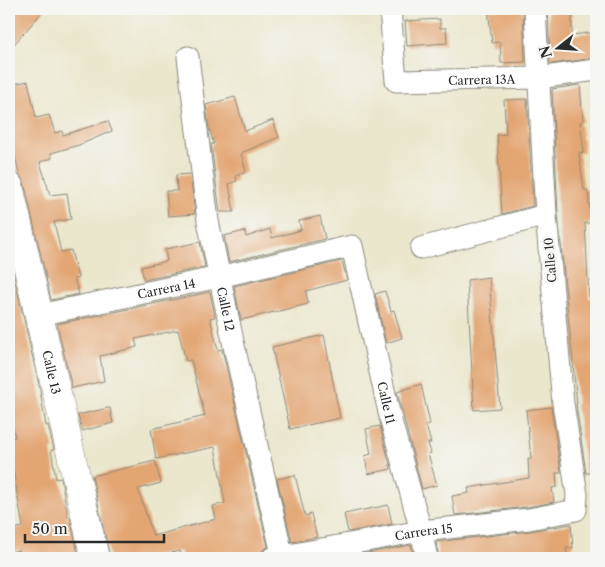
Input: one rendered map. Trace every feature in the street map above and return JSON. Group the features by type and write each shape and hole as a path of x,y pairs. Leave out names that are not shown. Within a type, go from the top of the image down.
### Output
{"street":[{"name":"Carrera 13A","path":"390,9 396,81 538,78 596,70"},
{"name":"Calle 10","path":"535,9 546,215 563,403 577,495 576,510"},
{"name":"Calle 12","path":"188,57 208,221 279,558"},
{"name":"Calle 13","path":"9,186 95,558"},
{"path":"421,248 546,215"},
{"name":"Carrera 14","path":"39,315 219,277 352,246"},
{"name":"Calle 11","path":"352,246 390,417 427,558"},
{"name":"Carrera 15","path":"279,558 421,531 529,519 576,510"}],"building":[{"path":"9,9 45,9 9,50"},
{"path":"488,9 523,9 525,62 501,63 500,42 492,43"},
{"path":"548,9 572,9 572,35 596,32 596,58 550,64"},
{"path":"440,19 440,28 446,28 447,43 407,46 405,21"},
{"path":"28,81 36,118 49,115 55,133 62,131 63,135 108,121 112,131 79,145 51,153 52,158 40,162 50,195 67,193 71,219 54,222 61,252 71,250 78,278 74,279 79,294 51,300 24,182 19,174 12,140 14,139 11,119 15,118 9,85"},
{"path":"580,85 583,122 580,122 584,152 579,153 584,190 588,190 591,223 585,223 589,298 596,298 596,313 594,313 596,346 596,473 586,473 576,404 558,214 552,89"},
{"path":"235,97 245,131 273,120 279,137 241,153 246,172 236,176 237,181 229,184 234,212 220,212 211,144 214,144 209,128 206,105"},
{"path":"527,99 533,206 502,214 497,135 506,134 504,100"},
{"path":"190,174 195,214 168,216 166,191 177,191 176,175"},
{"path":"320,216 325,239 229,262 224,236 245,231 246,237 270,229 272,238 301,230 299,221"},
{"path":"200,242 205,267 144,280 141,267 167,261 165,249"},
{"path":"9,254 39,385 46,426 48,425 54,450 51,450 56,479 61,478 68,517 70,517 79,558 20,558 19,550 9,552 9,530 23,527 11,458 9,459 9,439 15,437 9,410"},
{"path":"342,261 347,280 306,291 308,304 241,320 234,286"},
{"path":"489,277 500,408 474,410 467,280"},
{"path":"385,291 391,311 394,310 402,338 386,343 375,294"},
{"path":"210,292 215,317 210,318 218,350 222,349 268,547 260,553 260,558 249,558 248,554 226,558 182,558 180,551 148,558 110,558 92,476 155,461 161,483 138,489 153,536 216,519 213,506 225,503 215,447 156,459 151,429 205,416 191,360 186,361 178,330 135,339 137,347 100,356 104,381 72,388 57,324"},
{"path":"324,335 340,418 290,429 272,347"},
{"path":"421,384 430,424 426,426 431,443 428,443 431,453 428,454 437,485 422,489 397,392"},
{"path":"551,407 561,473 556,473 557,487 552,488 554,502 455,515 452,496 469,493 468,488 529,478 528,459 531,459 526,410"},
{"path":"110,408 113,423 82,431 78,415"},
{"path":"380,426 391,469 368,474 365,456 371,454 366,429"},
{"path":"295,475 305,516 311,514 317,537 292,542 277,479"},
{"path":"388,505 392,524 348,532 344,514"},
{"path":"571,524 573,548 566,548 568,558 439,558 436,542 530,531"},
{"path":"411,545 414,558 358,558 357,555"}]}
